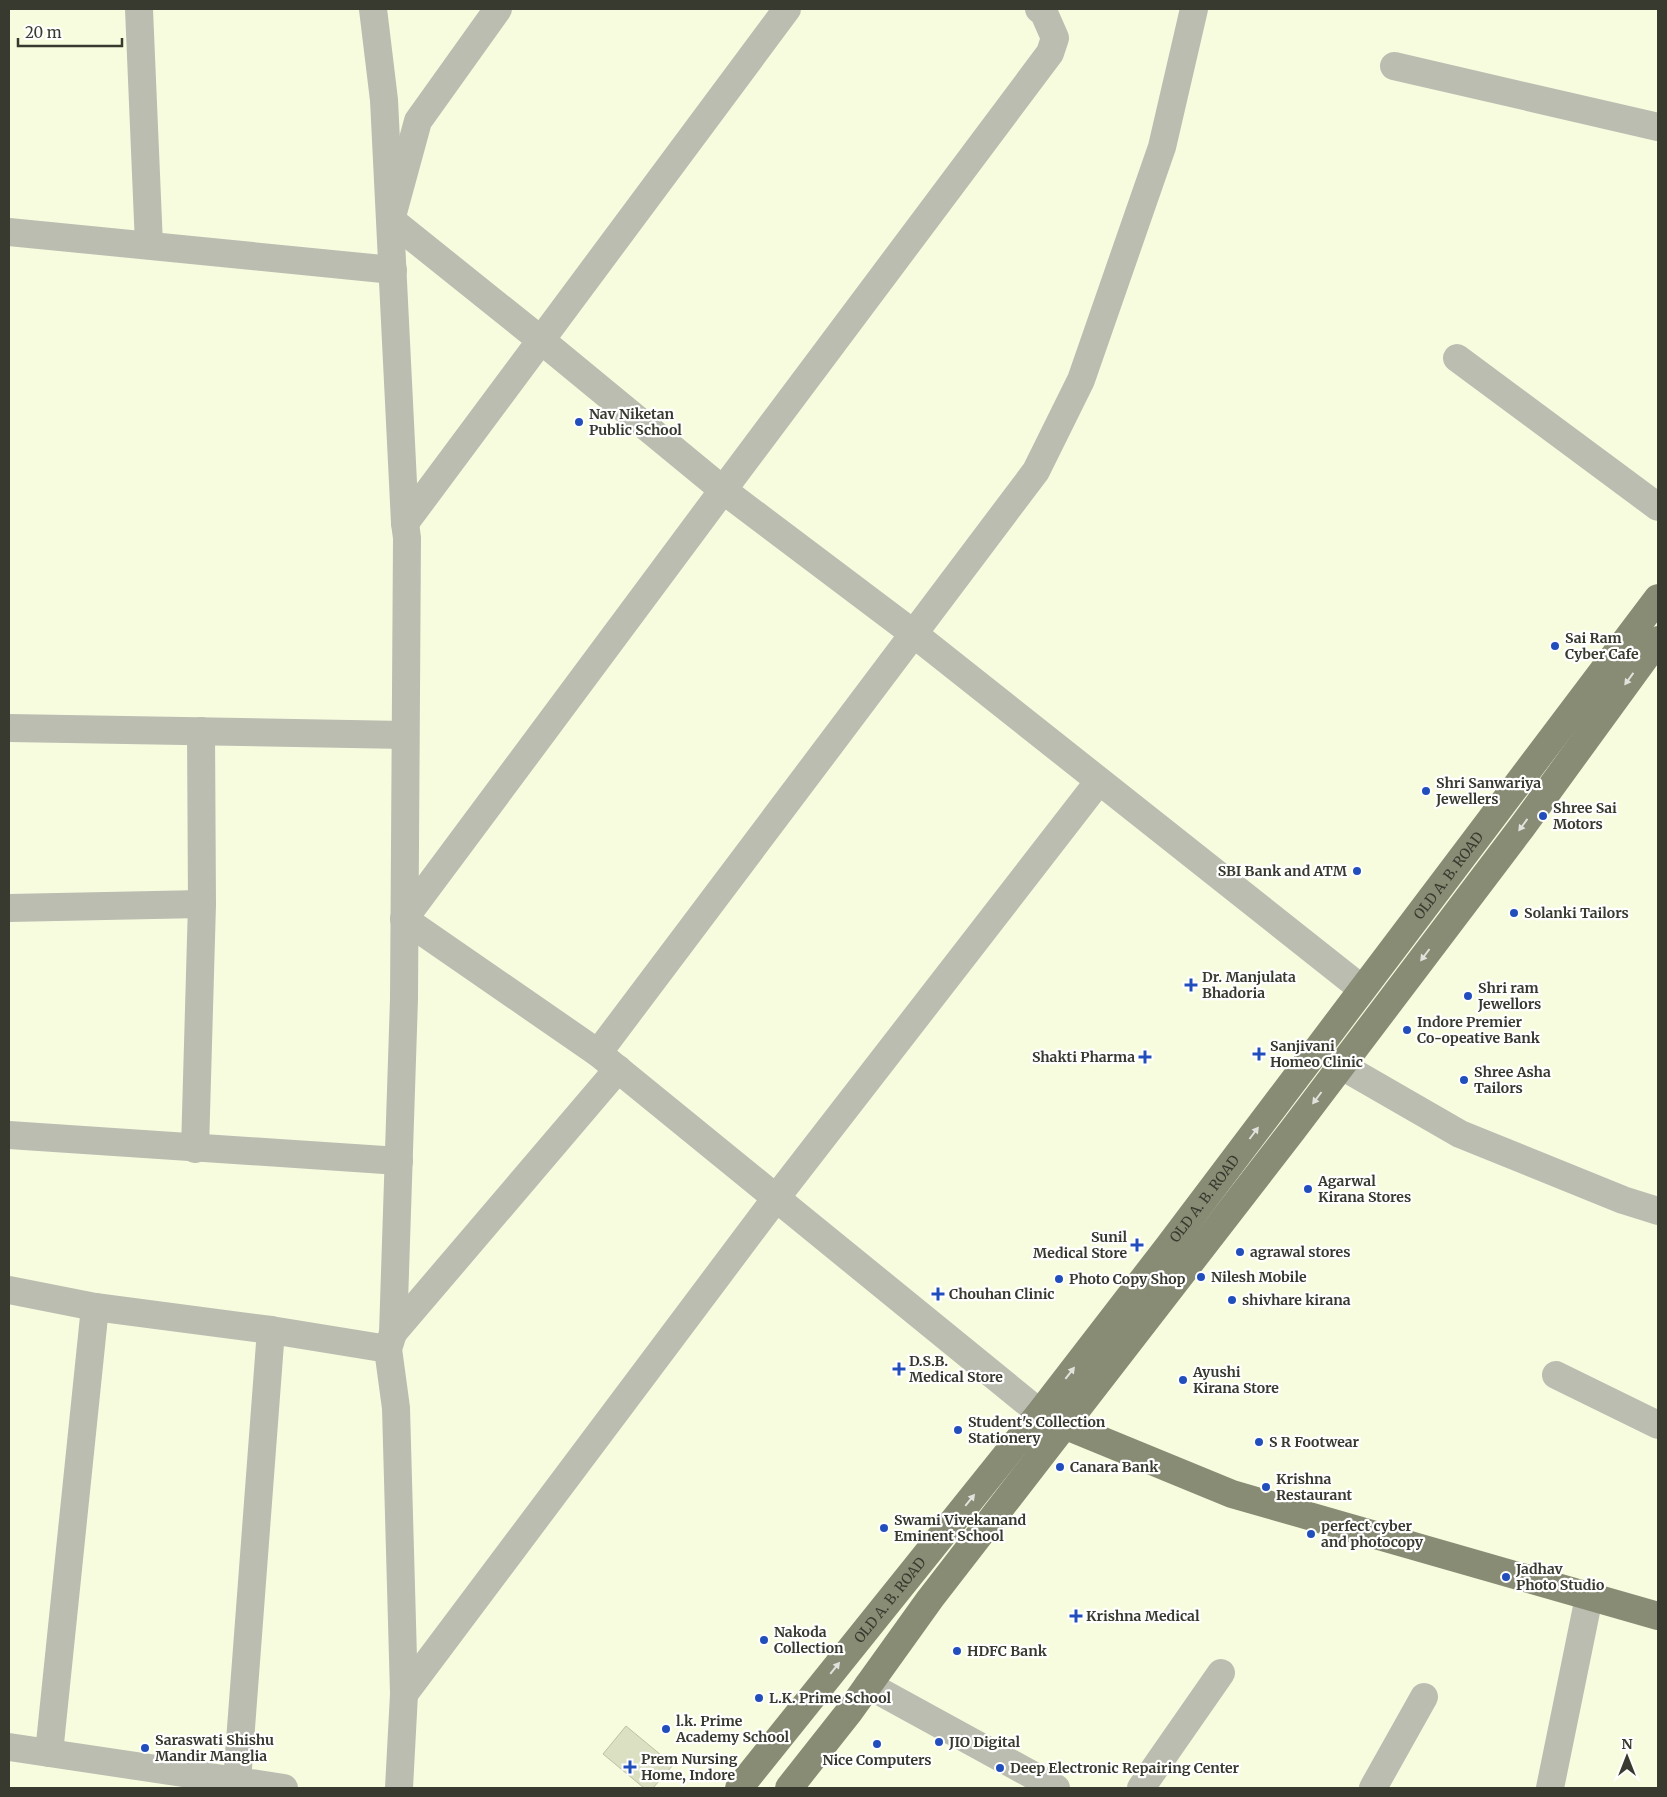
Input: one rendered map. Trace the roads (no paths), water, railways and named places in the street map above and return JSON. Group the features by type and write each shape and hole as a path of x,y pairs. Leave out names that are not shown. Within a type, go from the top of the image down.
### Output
{"main road":[{"name":"OLD A. B. ROAD","path":"789,1788 849,1712 930,1599 1342,1066 1522,826 1652,642 1658,598"},
{"name":"OLD A. B. ROAD","path":"739,1788 1040,1412 1168,1247 1362,989 1652,642"},
{"path":"1040,1412 1064,1425 1232,1494 1658,1616"}],"street":[{"path":"139,9 148,244"},
{"path":"373,9 384,100 407,538 404,999 391,1341 396,1408 404,1694 398,1788"},
{"path":"390,220 418,122 498,9"},
{"path":"405,523 787,9"},
{"path":"404,919 1050,53 1055,38 1044,13 1039,9"},
{"path":"391,1341 608,1061 914,634 1036,471 1082,380 1162,147 1194,9"},
{"path":"1394,66 1658,127"},
{"path":"390,220 542,341 723,490 914,634 1362,989"},
{"path":"9,232 148,244 393,270"},
{"path":"1457,358 1658,507"},
{"path":"9,728 406,734"},
{"path":"195,1148 202,904 201,731"},
{"path":"404,1694 776,1198 1098,780"},
{"path":"9,908 202,904"},
{"path":"404,919 608,1061 1040,1412"},
{"path":"1342,1066 1460,1134 1622,1200 1658,1211"},
{"path":"9,1136 399,1161"},
{"path":"9,1290 95,1307 271,1330 391,1341"},
{"path":"49,1753 95,1307"},
{"path":"237,1781 271,1330"},
{"path":"1556,1374 1658,1425"},
{"path":"1550,1788 1590,1596"},
{"path":"1141,1788 1221,1673"},
{"path":"868,1685 1056,1788"},
{"path":"1373,1788 1424,1697"},
{"path":"9,1747 284,1788"}],"place":[{"name":"Nav Niketan Public School","path":"579,422"},
{"name":"Sai Ram Cyber Cafe","path":"1555,646"},
{"name":"Shri Sanwariya Jewellers","path":"1426,791"},
{"name":"Shree Sai Motors","path":"1543,816"},
{"name":"SBI Bank and ATM","path":"1357,871"},
{"name":"Solanki Tailors","path":"1514,913"},
{"name":"Dr. Manjulata Bhadoria","path":"1191,985"},
{"name":"Shri ram Jewellors","path":"1468,996"},
{"name":"Indore Premier Co-opeative Bank","path":"1407,1030"},
{"name":"Sanjivani Homeo Clinic","path":"1259,1054"},
{"name":"Shakti Pharma","path":"1145,1057"},
{"name":"Shree Asha Tailors","path":"1464,1080"},
{"name":"Agarwal Kirana Stores","path":"1308,1189"},
{"name":"Sunil Medical Store","path":"1137,1245"},
{"name":"agrawal stores","path":"1240,1252"},
{"name":"Nilesh Mobile","path":"1201,1277"},
{"name":"Photo Copy Shop","path":"1059,1279"},
{"name":"Chouhan Clinic","path":"938,1294"},
{"name":"shivhare kirana","path":"1232,1300"},
{"name":"D.S.B. Medical Store","path":"899,1369"},
{"name":"Ayushi Kirana Store","path":"1183,1380"},
{"name":"Student's Collection Stationery","path":"958,1430"},
{"name":"S R Footwear","path":"1259,1442"},
{"name":"Canara Bank","path":"1060,1467"},
{"name":"Krishna Restaurant","path":"1266,1487"},
{"name":"Swami Vivekanand Eminent School","path":"884,1528"},
{"name":"perfect cyber and photocopy","path":"1311,1534"},
{"name":"Jadhav Photo Studio","path":"1506,1577"},
{"name":"Krishna Medical","path":"1076,1616"},
{"name":"Nakoda Collection","path":"764,1640"},
{"name":"HDFC Bank","path":"957,1651"},
{"name":"L.K. Prime School","path":"759,1698"},
{"name":"l.k. Prime Academy School","path":"666,1729"},
{"name":"JIO Digital","path":"939,1742"},
{"name":"Nice Computers","path":"877,1744"},
{"name":"Saraswati Shishu Mandir Manglia","path":"145,1748"},
{"name":"Prem Nursing Home, Indore","path":"630,1767"},
{"name":"Deep Electronic Repairing Center","path":"1000,1768"}]}
